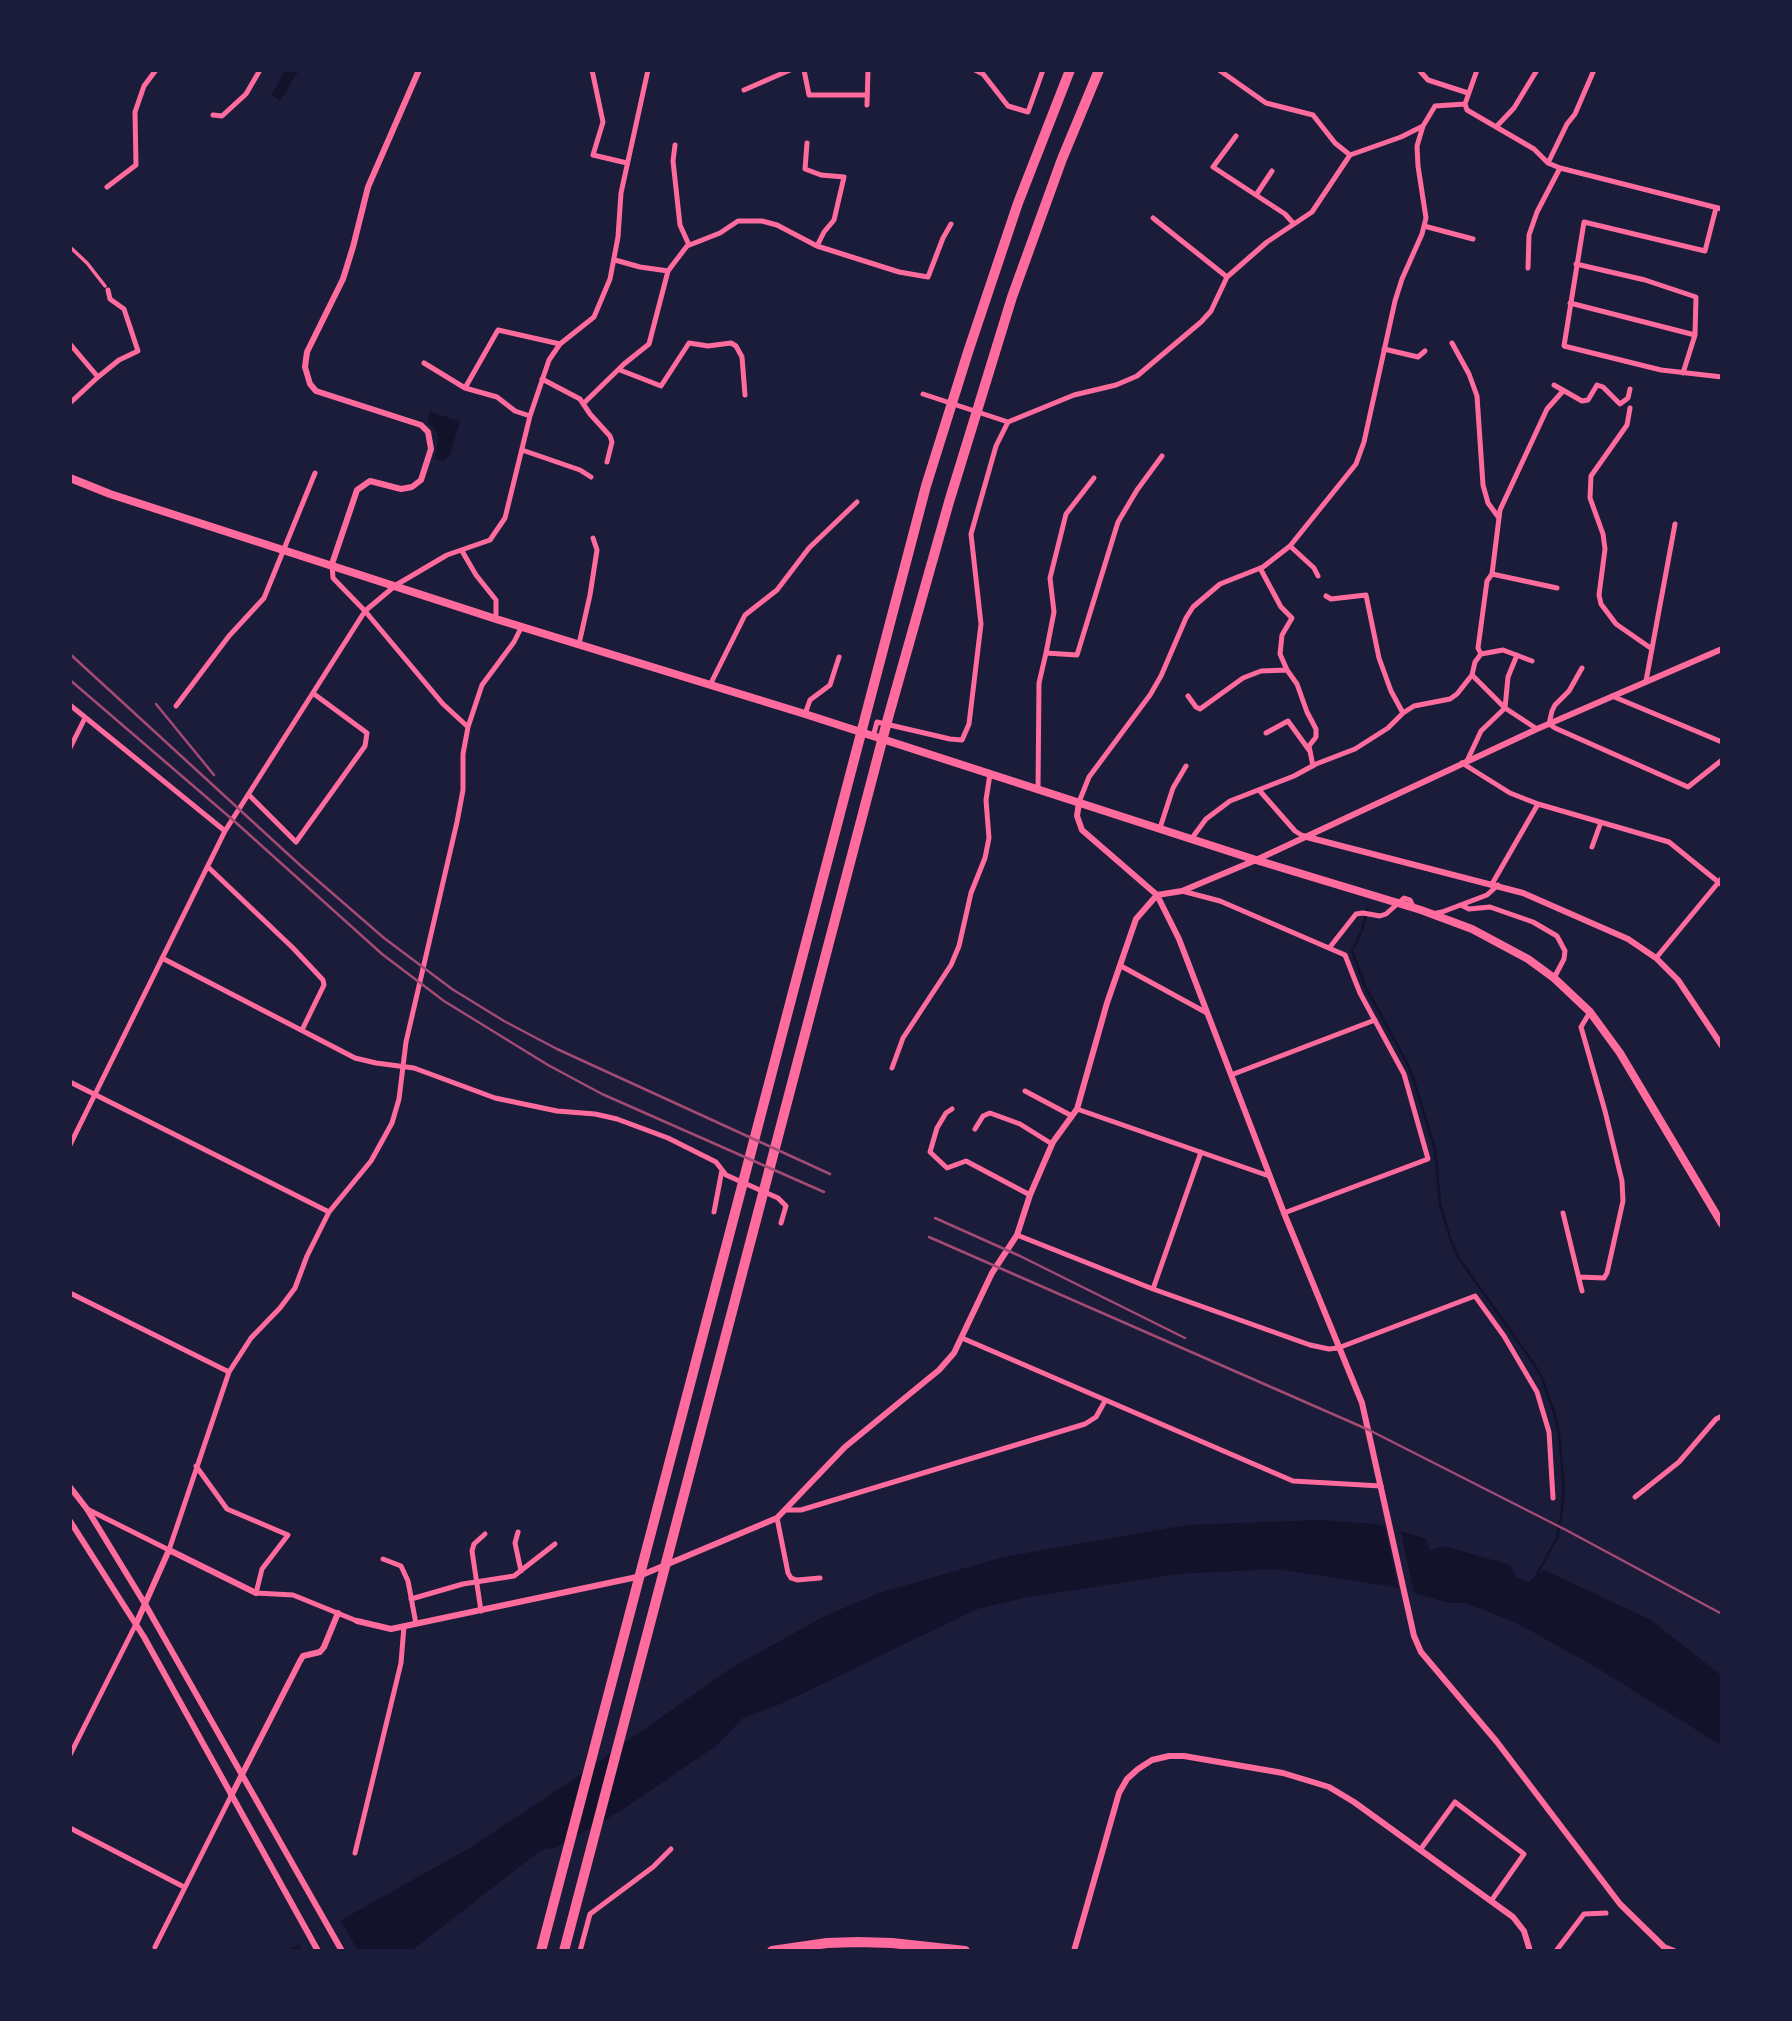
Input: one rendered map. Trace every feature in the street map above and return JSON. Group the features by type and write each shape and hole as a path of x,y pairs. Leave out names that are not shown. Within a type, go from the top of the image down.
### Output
{"highway":[{"path":"541,1951 926,486 1018,203 1070,70"},
{"path":"564,1951 888,718 949,502 1012,297 1062,159 1099,70"},
{"path":"772,1951 817,1944 858,1942 965,1951"}],"main road":[{"path":"70,478 110,494 284,551 805,714 1256,860 1421,910 1472,929 1528,959 1554,978 1590,1012 1620,1053 1722,1224"}],"street":[{"path":"107,187 136,165 135,112 144,86 156,70"},
{"path":"213,116 222,116 246,94 260,70"},
{"path":"419,70 368,187 343,279 307,352 305,367 310,384 317,391 421,425 428,432 431,449 421,480 412,487 401,489 370,481 357,490 332,565 333,578 365,611 443,704 468,727"},
{"path":"592,70 603,122 593,156 627,163"},
{"path":"70,1145 225,831 365,611 396,585 447,555 483,544 498,531 505,518 530,416 552,353 594,317 602,302 615,260 621,193 648,70"},
{"path":"744,90 790,70"},
{"path":"804,70 809,95 867,95"},
{"path":"867,105 868,70"},
{"path":"975,70 983,74 1008,106 1028,112 1043,70"},
{"path":"1219,70 1266,103 1313,116 1335,143 1350,155"},
{"path":"1419,70 1428,80 1468,93"},
{"path":"1477,70 1465,104 1467,110 1534,149 1548,163 1719,209 1706,251 1584,222 1564,346 1661,370 1722,377"},
{"path":"1496,127 1514,108 1537,70"},
{"path":"1548,163 1567,124 1575,114 1594,70"},
{"path":"1465,104 1435,106 1423,126 1417,146 1426,218 1415,253 1402,279 1364,442 1356,464 1290,546 1260,568 1220,584 1194,607 1186,618 1150,695 1089,777 1079,802 1077,816 1082,830 1157,895 1179,939 1269,1175 1362,1403 1415,1636 1421,1652 1497,1742 1620,1904 1664,1947 1674,1951"},
{"path":"873,737 877,722 962,740 969,724 981,624 971,534 996,446 1008,422 1063,399 1116,385 1137,376 1211,311 1227,277 1267,242 1312,212 1350,155 1401,137 1423,126"},
{"path":"1236,136 1213,167 1285,214 1293,223"},
{"path":"807,143 805,169 844,177 835,220 824,232 817,246"},
{"path":"675,145 673,161 680,225 689,245"},
{"path":"1528,268 1529,235 1536,212 1560,168"},
{"path":"1256,195 1272,171"},
{"path":"1153,218 1227,277"},
{"path":"583,404 610,376 649,344 668,271 689,245 720,233 738,220 777,225 817,246 899,272 928,277 951,224"},
{"path":"1424,226 1473,239"},
{"path":"70,247 87,263 106,288 110,299 124,309 138,351 120,360 70,402"},
{"path":"615,260 668,271"},
{"path":"1576,264 1645,280 1696,297 1695,335 1683,373"},
{"path":"1570,303 1695,335"},
{"path":"465,387 498,330 560,344"},
{"path":"620,370 661,386 689,343 708,346 731,344 736,346 741,357 745,395"},
{"path":"1452,343 1469,374 1477,396 1483,485 1488,503 1499,518"},
{"path":"70,344 98,377"},
{"path":"1384,349 1418,356 1425,351"},
{"path":"424,363 465,387 497,397 515,411 530,416"},
{"path":"542,379 580,399 610,436 612,442 607,462"},
{"path":"1554,385 1586,401 1597,385 1603,387 1620,404 1628,398 1630,389"},
{"path":"1481,654 1478,648 1487,581 1492,574 1500,510 1547,409 1563,391"},
{"path":"923,394 1008,422"},
{"path":"1630,408 1627,425 1591,476 1590,498 1603,534 1605,550 1599,595 1601,604 1616,624 1652,649"},
{"path":"522,450 580,470 591,477"},
{"path":"1046,653 1077,655 1118,522 1162,456"},
{"path":"176,706 229,636 260,604 315,473"},
{"path":"1038,789 1039,683 1054,612 1050,579 1066,514 1094,478"},
{"path":"710,685 745,615 776,590 810,548 857,502"},
{"path":"1646,681 1675,524"},
{"path":"579,644 597,550 593,538"},
{"path":"1290,546 1314,568 1318,576"},
{"path":"462,551 496,600 496,619"},
{"path":"1260,568 1281,607 1292,618 1282,635 1280,654 1297,684 1316,729 1309,750"},
{"path":"1492,574 1557,588"},
{"path":"1326,596 1331,599 1366,595 1379,658 1391,691 1403,713"},
{"path":"70,1755 136,1624 169,1550 229,1372 251,1338 295,1288 329,1212 371,1161 392,1123 399,1099 405,1042 459,812 463,790 463,754 468,727 482,685 514,642 522,626"},
{"path":"87,1509 256,1592 293,1595 357,1622 380,1628 416,1624 636,1577 778,1518 845,1447 951,1359 992,1273 1017,1235 1030,1195 1052,1144 1077,1109 1107,1003 1136,919 1157,895 1182,891 1256,860 1537,729 1722,649"},
{"path":"1192,838 1206,819 1230,801 1355,749 1388,728 1414,706 1450,699 1472,675 1475,662 1481,654 1503,650 1532,661"},
{"path":"1465,762 1481,731 1506,708 1508,677 1517,655"},
{"path":"805,714 810,700 830,685 839,657"},
{"path":"1549,724 1555,705 1569,691 1581,668"},
{"path":"1188,696 1200,709 1243,678 1261,671 1287,670"},
{"path":"1472,675 1506,708 1537,729"},
{"path":"249,795 296,842 365,746 367,733 314,694"},
{"path":"1612,696 1722,742"},
{"path":"70,705 225,831"},
{"path":"70,748 85,718"},
{"path":"1266,733 1288,721 1309,750 1313,766"},
{"path":"1549,724 1688,788 1722,760"},
{"path":"1465,762 1510,793 1538,804 1669,842 1721,882 1656,958"},
{"path":"1160,828 1174,788 1186,766"},
{"path":"892,1069 903,1038 951,965 959,946 971,893 985,859 989,838 986,800 990,774"},
{"path":"1259,790 1295,831 1303,836 1524,893 1628,939 1656,958 1678,980 1722,1046"},
{"path":"1330,947 1356,914 1386,914 1404,898 1410,900 1416,911 1427,914 1442,912 1487,895 1538,804"},
{"path":"1592,847 1601,822"},
{"path":"208,867 323,980 324,985 302,1030"},
{"path":"1182,891 1220,901 1342,953 1348,959 1360,993 1404,1074 1428,1159 1284,1213"},
{"path":"1461,905 1469,909 1490,907 1533,922 1557,936 1565,951 1554,978"},
{"path":"162,958 355,1058 404,1066 495,1098 557,1111 617,1119 689,1148 716,1162 726,1175 778,1198 786,1206 781,1223"},
{"path":"1121,966 1207,1013"},
{"path":"1580,1277 1604,1278 1607,1273 1623,1201 1622,1181 1611,1134 1581,1027 1590,1012"},
{"path":"1231,1075 1375,1020"},
{"path":"70,1082 329,1212"},
{"path":"1025,1090 1072,1116"},
{"path":"952,1109 946,1113 937,1128 930,1152 947,1168 966,1160 1030,1195"},
{"path":"1077,1109 1269,1175"},
{"path":"975,1129 983,1116 990,1113 1020,1124 1052,1144"},
{"path":"1153,1289 1201,1152"},
{"path":"714,1212 722,1170"},
{"path":"1563,1213 1582,1291"},
{"path":"1017,1235 1153,1289 1310,1345 1329,1349 1338,1348 1475,1296 1510,1346 1536,1392 1549,1432 1553,1498"},
{"path":"70,1293 229,1372"},
{"path":"962,1338 1293,1481 1381,1486"},
{"path":"785,1510 801,1510 1085,1424 1096,1417 1105,1401"},
{"path":"1635,1497 1679,1462 1716,1419 1722,1416"},
{"path":"196,1466 227,1509 288,1535 262,1569 256,1592"},
{"path":"70,1487 87,1509 145,1605 342,1951"},
{"path":"778,1518 791,1578 820,1578"},
{"path":"70,1521 136,1624 318,1951"},
{"path":"518,1532 515,1543 521,1571"},
{"path":"481,1611 472,1551 474,1544 485,1534"},
{"path":"411,1599 476,1581 514,1576 555,1544"},
{"path":"383,1559 401,1566 408,1581 416,1624"},
{"path":"155,1947 300,1661 303,1656 320,1651 324,1647 338,1614"},
{"path":"355,1853 401,1663 404,1626"},
{"path":"1074,1951 1119,1793 1127,1779 1138,1769 1152,1760 1169,1756 1184,1756 1306,1779 1329,1787 1354,1802 1519,1924 1530,1951"},
{"path":"1420,1850 1455,1801 1524,1854 1490,1901"},
{"path":"70,1828 184,1886"},
{"path":"580,1951 590,1914 653,1867 671,1849"},
{"path":"1556,1951 1584,1914 1606,1913"}],"shaded area":[{"path":"286,70 299,70 280,101 271,95"},
{"path":"430,412 460,421 450,455 443,461 435,459 438,438 436,431 427,421"},
{"path":"1319,1520 1376,1524 1427,1539 1429,1550 1444,1546 1510,1565 1516,1577 1528,1582 1544,1570 1651,1620 1722,1676 1722,1746 1594,1666 1515,1622 1465,1603 1449,1603 1394,1587 1277,1569 1177,1574 1023,1598 977,1609 785,1702 743,1718 716,1746 620,1811 555,1848 541,1850 411,1951 286,1951 468,1849 571,1781 731,1668 823,1617 879,1593 1003,1557 1187,1525"}],"pier":[{"path":"1384,1523 1400,1528 1415,1597 1399,1592"},
{"path":"339,1917 358,1951 303,1951 297,1941"}],"waterway":[{"path":"1368,907 1362,930 1352,951 1365,986 1414,1081 1435,1149 1440,1204 1450,1238 1458,1257 1534,1364 1555,1415 1564,1489 1561,1517 1557,1538 1536,1576"}],"railway":[{"path":"70,654 301,866 384,938 452,989 557,1049 830,1174"},
{"path":"70,680 233,820 382,954 444,1001 548,1065 602,1094 824,1192"},
{"path":"156,704 214,775"},
{"path":"935,1218 1020,1256 1185,1338"},
{"path":"929,1237 1369,1430 1566,1530 1722,1614"}]}
